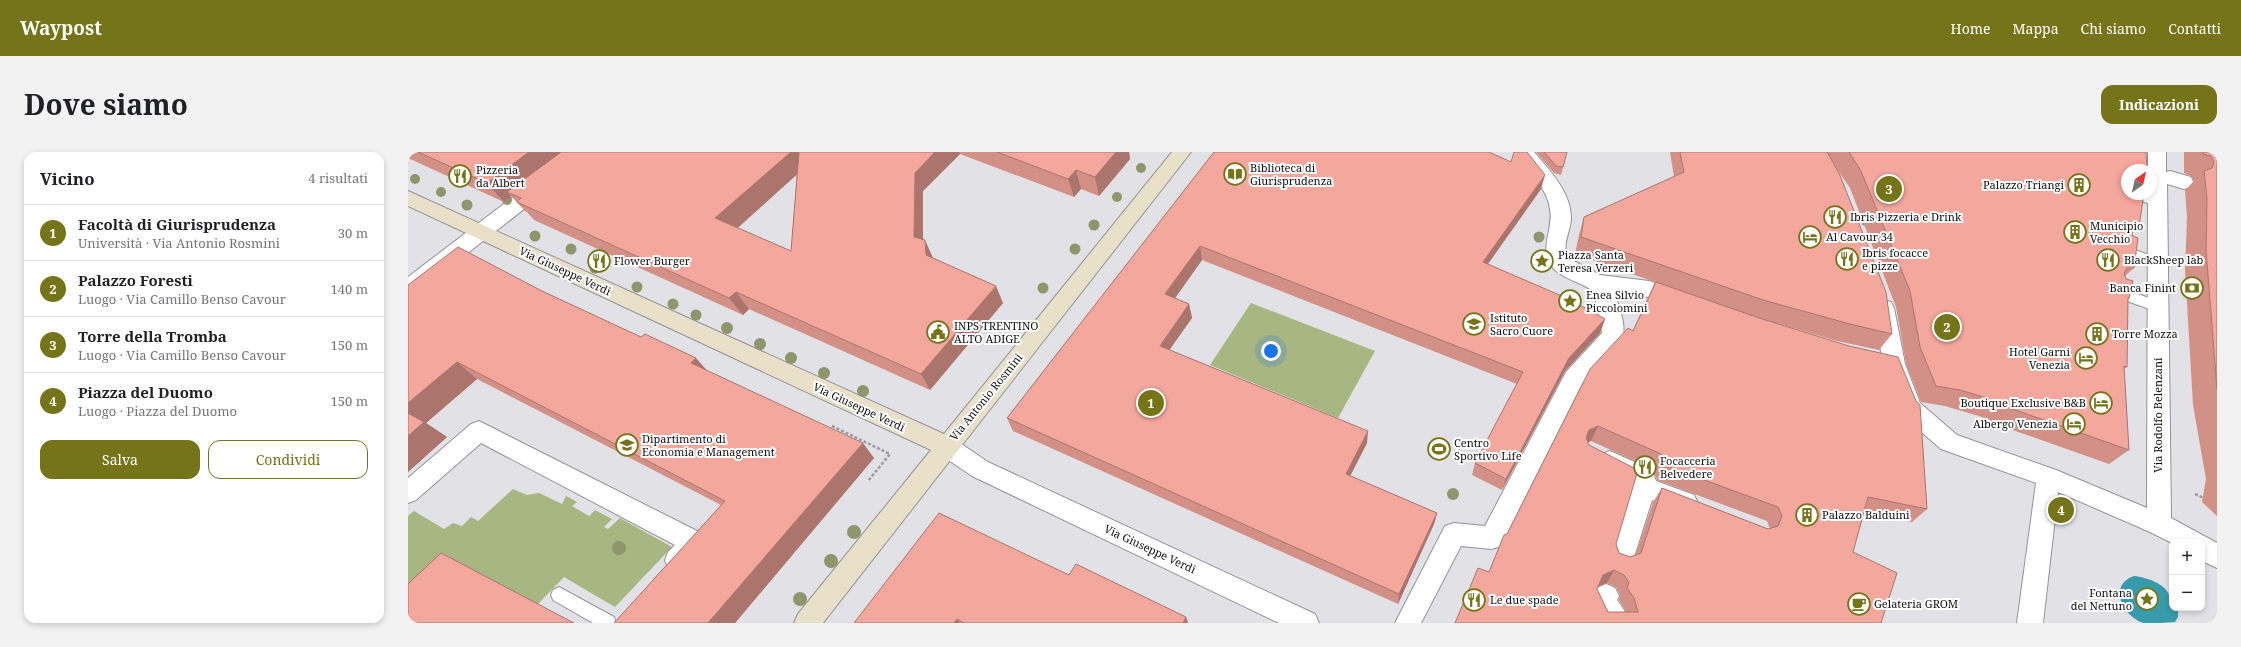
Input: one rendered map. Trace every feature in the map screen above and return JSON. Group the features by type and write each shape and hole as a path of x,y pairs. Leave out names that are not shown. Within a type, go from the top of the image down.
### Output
{"street":[{"path":"408,288 584,152"},
{"name":"Via Antonio Rosmini","path":"807,623 946,446 1182,152"},
{"path":"1524,152 1548,180 1557,200 1561,218 1556,252 1561,263 1597,282 1608,285 1649,289 1700,307"},
{"name":"Via Rodolfo Belenzani","path":"2158,152 2159,524"},
{"name":"Via Giuseppe Verdi","path":"408,198 946,446 980,469 1306,623"},
{"path":"1408,623 1454,534 1492,538 1549,434 1574,378 1613,336 1614,323 1605,300 1604,288 1597,282"},
{"path":"1879,294 1885,308 1894,364 1911,409 1949,442 2048,477 2159,524 2187,539"},
{"path":"1872,359 1894,364"},
{"path":"408,493 479,431 694,542 662,576"},
{"path":"1592,452 1644,477 1644,487 1622,557"},
{"path":"2030,623 2048,477"},
{"path":"1644,487 1708,511"},
{"path":"2205,549 2217,556"},
{"path":"1606,596 1604,602 1620,622"}],"lane":[{"path":"2151,200 2157,202"},
{"path":"2121,250 2158,263"},
{"path":"2115,291 2158,308"},
{"path":"559,595 608,623"}],"path":[{"path":"1852,223 1870,225"},
{"path":"2195,494 2208,501"}],"green space":[{"path":"1251,303 1375,351 1338,418 1210,365"},
{"path":"513,489 527,495 539,493 562,504 566,496 577,502 572,506 589,516 595,510 612,519 604,527 608,529 620,518 672,547 615,607 564,577 538,604 408,621 408,516 414,511 444,529 453,523 462,526 471,517 478,521"}],"water":[{"name":"Fontana del Nettuno","path":"2134,576 2148,579 2165,589 2169,594 2169,611 2178,611 2178,617 2175,622 2144,623 2130,615 2121,601 2120,594 2121,587 2126,581"}],"building":[{"path":"418,152 529,152 487,183"},
{"path":"561,152 791,152 715,218 791,251 799,152 935,152 915,173 914,237 925,240 926,255 996,286 921,374 736,292 729,298 517,202 521,198 507,192"},
{"path":"997,152 1116,152 1095,177 1076,170 1068,179"},
{"path":"1214,152 1489,152 1511,162 1514,152 1527,152 1545,175 1483,262 1571,300 1605,319 1569,358 1506,479 1475,463 1523,372 1200,246 1165,294 1189,304 1160,346 1368,431 1346,474 1437,513 1399,594 1007,418"},
{"path":"1544,152 1567,152 1563,167 1556,166"},
{"path":"1680,152 1827,152 1839,173 1886,292 1892,334 1763,300 1581,237 1584,217 1684,172"},
{"path":"1849,152 2146,152 2147,164 2121,164 2121,200 2143,200 2139,226 2131,232 2133,236 2138,238 2134,268 2127,268 2124,273 2126,279 2133,281 2129,298 2128,297 2127,367 2124,366 2129,450 2007,407 2006,404 1960,390 1936,386 1920,347 1910,291 1861,171"},
{"path":"2203,152 2217,152 2217,389 2206,250 2207,198 2204,171 2212,168 2214,162 2211,156 2203,154"},
{"path":"458,247 542,291 641,337 645,334 696,358 691,363 863,443 708,623 614,623 725,501 457,362 408,403 408,285"},
{"path":"1656,282 1759,318 1849,346 1898,357 1916,401 1920,405 1927,509 1868,497 1853,552 1897,573 1881,623 1455,623 1478,568 1489,572 1504,535 1507,534 1590,369 1628,328 1633,331","holes":["1598,426 1661,454 1666,466 1778,507 1782,516 1778,526 1768,529 1662,488 1641,553 1630,557 1619,553 1616,544 1638,470 1589,445 1586,438 1589,430","1614,570 1624,575 1629,583 1627,588 1634,598 1638,612 1608,612 1597,589 1603,575"]},
{"path":"408,413 424,422 408,436"},
{"path":"939,513 1069,575 1076,564 1186,617 1183,623 964,623 957,619 954,623 854,623"},
{"path":"441,553 574,623 408,623 408,584"}],"place":[{"name":"Biblioteca di Giurisprudenza","path":"1235,174"},
{"name":"Pizzeria da Albert","path":"460,176"},
{"name":"Palazzo Triangi","path":"2079,185"},
{"name":"Torre della Tromba","path":"1889,189"},
{"name":"Ibris Pizzeria e Drink","path":"1835,217"},
{"name":"Municipio Vecchio","path":"2075,232"},
{"name":"Al Cavour 34","path":"1810,237"},
{"name":"Ibris focacce e pizze","path":"1847,259"},
{"name":"BlackSheep lab","path":"2108,260"},
{"name":"Flower Burger","path":"599,261"},
{"name":"Piazza Santa Teresa Verzeri","path":"1542,261"},
{"name":"Banca Finint","path":"2192,288"},
{"name":"Enea Silvio Piccolomini","path":"1570,301"},
{"name":"Istituto Sacro Cuore","path":"1474,324"},
{"name":"Palazzo Foresti","path":"1947,327"},
{"name":"INPS TRENTINO ALTO ADIGE","path":"938,332"},
{"name":"Torre Mozza","path":"2097,334"},
{"name":"Hotel Garni Venezia","path":"2086,358"},
{"name":"Facoltà di Giurisprudenza","path":"1151,403"},
{"name":"Boutique Exclusive B&B","path":"2101,403"},
{"name":"Albergo Venezia","path":"2074,424"},
{"name":"Dipartimento di Economia e Management","path":"627,445"},
{"name":"Centro Sportivo Life","path":"1439,449"},
{"name":"Focacceria Belvedere","path":"1645,467"},
{"name":"Piazza del Duomo","path":"2061,510"},
{"name":"Palazzo Balduini","path":"1807,515"},
{"name":"Fontana del Nettuno","path":"2147,599"},
{"name":"Le due spade","path":"1474,600"},
{"name":"Gelateria GROM","path":"1859,604"}]}
